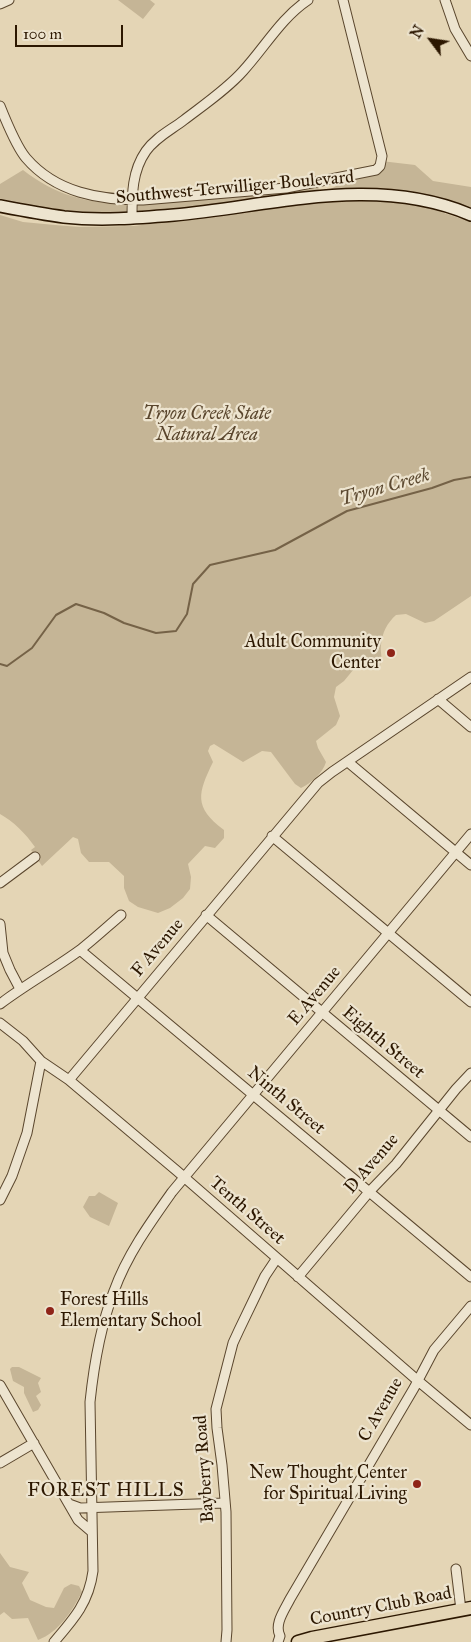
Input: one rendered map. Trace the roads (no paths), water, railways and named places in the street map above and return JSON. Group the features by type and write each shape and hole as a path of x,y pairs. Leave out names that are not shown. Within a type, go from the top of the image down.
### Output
{"main road":[{"name":"Southwest Terwilliger Boulevard","path":"0,206 64,217 132,218 176,215 358,193 410,196 471,214"},
{"name":"Country Club Road","path":"298,1642 466,1609"}],"street":[{"path":"0,4 9,0"},
{"path":"132,218 133,184 144,155 151,145 232,82 284,20 308,0"},
{"path":"0,106 7,124 26,157 45,175 77,192 98,198 132,200 170,198 286,188 376,170 380,166 382,156 343,0"},
{"path":"445,0 456,29 471,56"},
{"name":"F Avenue","path":"69,1080 318,783 471,677"},
{"path":"438,700 471,727"},
{"path":"348,762 471,865"},
{"name":"E Avenue","path":"54,1642 77,1615 89,1592 93,1571 90,1402 95,1358 107,1312 120,1277 135,1248 172,1192 471,834"},
{"path":"272,836 471,1002"},
{"path":"0,883 36,857"},
{"path":"0,1004 80,950 121,915"},
{"name":"Eighth Street","path":"206,915 471,1137"},
{"path":"0,924 3,953 20,989"},
{"name":"Ninth Street","path":"80,950 471,1277"},
{"name":"Tenth Street","path":"0,1023 23,1041 41,1061 69,1080 471,1425"},
{"path":"0,1200 12,1176 26,1133 41,1061"},
{"name":"D Avenue","path":"298,1277 369,1192 396,1164 471,1073"},
{"name":"Bayberry Road","path":"226,1642 225,1503 217,1428 218,1401 236,1336 265,1276 277,1258"},
{"name":"C Avenue","path":"278,1642 280,1636 277,1629 278,1624 290,1599 425,1363 439,1343 471,1306"},
{"path":"0,1384 78,1520 92,1532"},
{"path":"0,1463 34,1443"},
{"path":"69,1504 80,1508 225,1503"},
{"path":"456,1569 466,1609"},
{"path":"227,1630 235,1642"}],"waterway":[{"name":"Tryon Creek","path":"0,664 7,666 32,648 56,615 76,604 104,613 124,623 156,633 176,631 187,614 193,584 210,565 275,550 347,511 432,488 454,480 471,477"}],"place":[{"name":"Adult Community Center","path":"391,653"},
{"name":"Forest Hills Elementary School","path":"50,1311"},
{"name":"New Thought Center for Spiritual Living","path":"417,1484"}],"district":[{"name":"FOREST HILLS","path":"106,1491"}],"park label":[{"name":"Tryon Creek State Natural Area","path":"207,425"}]}
